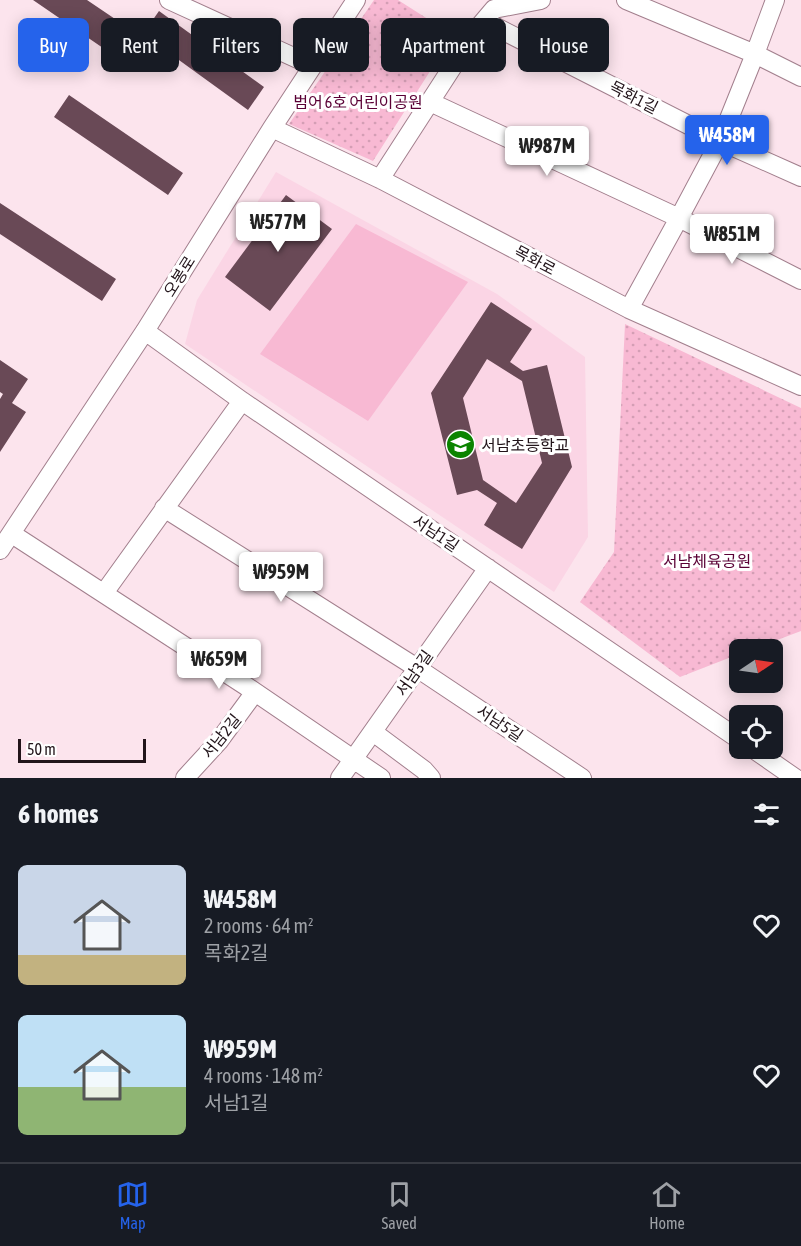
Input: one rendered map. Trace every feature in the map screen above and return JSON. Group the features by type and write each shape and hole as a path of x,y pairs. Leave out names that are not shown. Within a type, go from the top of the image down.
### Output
{"street":[{"path":"169,0 293,57"},
{"name":"오봉로","path":"345,18 357,0"},
{"path":"486,18 494,9 541,0"},
{"path":"626,0 755,54 801,77"},
{"path":"629,309 720,141 775,0"},
{"name":"목화1길","path":"506,32 720,141 801,177"},
{"name":"오봉로","path":"0,550 145,331 309,72"},
{"path":"380,178 449,72"},
{"path":"430,102 679,218 801,280"},
{"name":"목화로","path":"272,128 380,178 629,309 801,386"},
{"name":"서남1길","path":"145,331 242,401 729,732"},
{"path":"104,593 242,401"},
{"path":"164,508 417,668"},
{"path":"12,534 255,692 381,778"},
{"name":"서남3길","path":"340,778 488,568"},
{"name":"서남5길","path":"417,668 582,778"},
{"name":"서남2길","path":"185,778 219,741 255,692"},
{"path":"373,732 424,770 431,778"},
{"path":"768,759 795,778"}],"shaded area":[{"name":"서남초등학교","path":"276,172 497,294 585,357 588,537 554,592 185,344 197,300"}],"green space":[{"name":"범어 6호 어린이공원","path":"374,0 398,0 426,18 381,18 381,72 430,72 373,161 289,124 325,72 369,72 369,18 362,18"},
{"path":"356,224 468,282 368,421 260,354"},
{"name":"서남체육공원","path":"625,324 801,408 801,631 780,639 729,639 729,658 680,677 580,602 614,552"}],"building":[{"path":"33,0 87,0 114,18 101,18 101,47 89,38 89,18 59,18"},
{"path":"159,11 169,18 154,18"},
{"path":"179,25 191,34 191,69 179,60"},
{"path":"196,72 243,72 264,87 248,110"},
{"path":"69,95 183,173 168,195 54,117"},
{"path":"286,195 332,229 270,311 225,277"},
{"path":"0,203 116,279 102,301 0,234"},
{"path":"491,302 532,329 510,362 523,371 547,365 572,467 522,549 484,525 497,503 477,490 457,495 431,393","holes":["487,359 522,381 542,463 516,503 483,480 463,398"]},
{"path":"0,360 28,379 12,403 26,412 0,452 0,399 3,394 0,392"}],"place":[{"name":"서남초등학교","path":"460,445"}]}
